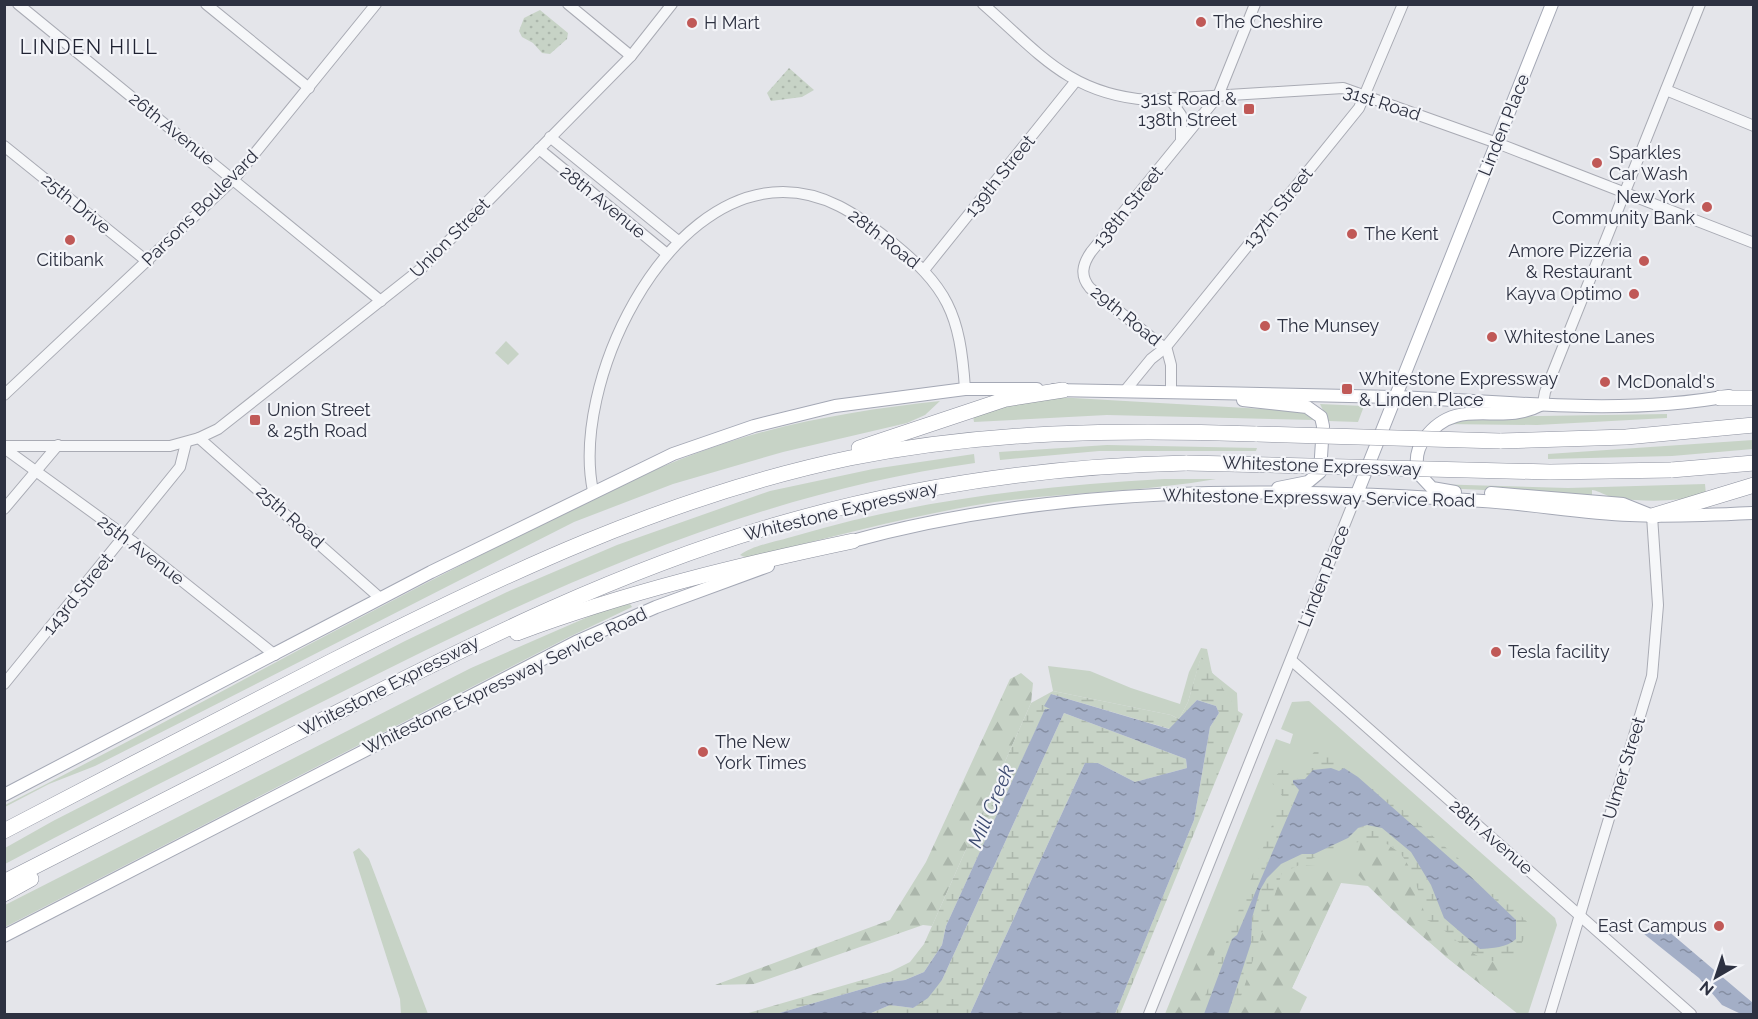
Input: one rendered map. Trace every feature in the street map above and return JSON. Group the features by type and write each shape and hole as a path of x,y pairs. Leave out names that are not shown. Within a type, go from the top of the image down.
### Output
{"highway":[{"path":"764,478 1000,400 1064,390"},
{"path":"1720,398 1754,398"},
{"name":"Whitestone Expressway","path":"4,831 415,619 503,578 639,520 764,478 868,455 1007,436 1123,431 1500,441 1626,437 1752,425"},
{"name":"Whitestone Expressway","path":"4,882 430,665 532,616 613,581 703,548 802,517 904,492 991,478 1093,467 1187,463 1550,472 1671,470 1754,463"},
{"path":"1652,516 1754,485"},
{"path":"430,665 619,597 748,563 853,541"},
{"path":"4,822 173,742"},
{"path":"4,894 196,784"}],"main road":[{"name":"Linden Place","path":"1356,496 1552,4"},
{"path":"4,795 380,598 593,490 673,454 770,422 847,404 964,389 1394,397 1631,405 1720,398 1754,391"},
{"path":"1216,394 1263,404 1307,407 1317,412 1322,420 1322,465 1318,475 1304,483 1251,493"},
{"path":"1543,403 1520,412 1460,413 1445,419 1427,435 1419,447 1416,462 1420,476 1428,486 1439,490 1623,504 1652,516"},
{"name":"Whitestone Expressway Service Road","path":"4,936 600,631 720,582 853,541 972,515 1058,502 1145,495 1251,493 1484,501 1652,516 1754,513"}],"street":[{"name":"26th Avenue","path":"18,4 381,301"},
{"path":"206,4 309,88"},
{"name":"Parsons Boulevard","path":"4,395 234,179 376,4"},
{"path":"568,4 631,56"},
{"name":"Union Street","path":"4,447 58,445 152,447 186,443 218,429 422,268 631,56 672,4"},
{"name":"138th Street","path":"1083,274 1088,257 1218,96 1255,4"},
{"name":"137th Street","path":"1124,392 1151,359 1165,348 1355,113 1402,4"},
{"path":"1543,403 1545,392 1700,4"},
{"name":"31st Road","path":"988,6 1059,72 1076,82 1126,99 1170,99 1343,88 1497,143 1754,243"},
{"name":"139th Street","path":"924,270 1076,82"},
{"path":"1666,90 1754,126"},
{"path":"1170,99 1181,115 1180,142"},
{"name":"28th Avenue","path":"550,137 678,241"},
{"name":"25th Drive","path":"4,146 148,262"},
{"name":"28th Avenue","path":"539,149 667,254"},
{"name":"28th Road","path":"593,490 592,432 609,358 637,298 678,241 706,216 736,200 763,194 797,193 821,198 851,211 924,270 952,312 961,350 964,389"},
{"name":"29th Road","path":"1083,274 1090,288 1165,348 1171,360 1171,393"},
{"name":"25th Road","path":"199,438 380,598"},
{"name":"143rd Street","path":"4,684 180,467 186,443"},
{"path":"4,509 58,445"},
{"name":"25th Avenue","path":"4,447 125,536 275,655"},
{"name":"Linden Place","path":"1149,1014 1356,496"},
{"name":"Ulmer Street","path":"1550,1014 1653,668 1658,605 1652,516"},
{"name":"28th Avenue","path":"1291,660 1691,1014"}],"green space":[{"path":"540,10 568,33 567,39 550,54 542,53 533,43 522,37 519,31 524,18"},
{"path":"789,68 814,90 802,97 771,101 767,93"},
{"path":"506,341 519,354 508,365 495,353"},
{"path":"1056,397 1296,411 1306,413 1315,420 1107,415 974,422 973,416 1003,403"},
{"path":"940,401 925,415 907,423 783,452 673,484 574,522 95,766 49,784 5,807 416,588 643,475 712,447 795,424 843,414"},
{"path":"1320,404 1364,406 1358,422 1328,421"},
{"path":"1667,414 1667,418 1537,425 1442,424 1470,417"},
{"path":"1753,440 1753,449 1672,456 1548,459 1548,454"},
{"path":"1107,445 1257,448 1256,451 1099,451 1000,460 999,452"},
{"path":"974,454 975,463 891,478 809,498 728,523 648,551 570,584 416,655 172,777 5,864 5,848 53,821 405,641 507,592 617,545 770,491 873,469"},
{"path":"1164,479 1216,479 1161,487 995,502 901,520 747,558 740,555 759,546 840,524 932,504 1024,491"},
{"path":"1432,484 1568,488 1705,484 1706,495 1660,501 1614,498 1592,490 1592,495 1441,488"},
{"path":"630,604 632,607 569,637 5,927 5,905 471,668 613,606"},
{"path":"1201,648 1207,649 1212,673 1237,693 1238,712 1201,657 1188,702 1179,719 1171,715 1053,691 1048,666 1090,671 1131,688 1180,704 1189,672"},
{"path":"1201,656 1238,711 1243,714 1120,1014 1115,1014 1194,820 1210,727 1219,713 1216,706 1197,700 1170,729 1051,694 1052,709 1045,710 946,926 942,945 924,972 905,980 883,983 776,1014 745,1014 890,972 910,962 924,944 1031,703 1053,691 1171,715 1179,719 1188,702"},
{"path":"1021,673 1033,683 1031,703 932,926 923,925 754,984 715,985 890,920 926,862 1010,679"},
{"path":"1309,701 1555,918 1557,925 1528,1014 1518,1014 1446,957 1368,886 1341,883 1292,988 1307,997 1299,1014 1165,1014 1276,739 1290,744 1293,734 1281,729 1292,702"},
{"path":"1064,713 1186,759 1187,768 1135,782 1098,763 1085,763 970,1014 869,1014 890,1005 913,1008 942,980"},
{"path":"1317,748 1344,759 1504,898 1529,924 1526,935 1508,962 1483,958 1473,953 1427,920 1416,883 1407,863 1396,849 1381,842 1365,841 1348,844 1282,873 1235,1014 1228,1014 1251,943 1252,918 1260,890 1267,878 1276,866 1302,854 1314,854 1348,838 1358,828 1367,825 1382,828 1411,852 1431,885 1444,918 1516,939 1516,920 1468,874 1358,778 1331,768 1305,779 1295,778 1293,783 1299,789 1237,935 1232,939 1204,1014 1198,1014 1283,797 1272,783 1272,779 1282,770 1299,772"},
{"path":"1362,839 1379,842 1402,856 1414,877 1427,920 1473,953 1483,958 1508,962 1498,974 1495,996 1403,919 1352,868"},
{"path":"359,848 369,859 428,1014 401,1014 400,999 353,852"},
{"path":"1301,865 1330,867 1341,882 1284,1005 1287,1014 1235,1014 1282,872"},
{"path":"1221,929 1198,1014 1174,1014 1210,932"}],"water":[{"path":"1051,694 1169,729 1197,700 1216,706 1219,713 1210,727 1194,820 1115,1014 970,1014 1085,763 1098,763 1135,782 1187,768 1186,759 1064,713 942,980 928,998 913,1008 890,1005 869,1014 776,1014 883,983 905,980 924,972 942,945 946,926 1045,709 1050,709 1044,706"},
{"path":"1331,768 1339,771 1344,768 1358,777 1468,874 1516,920 1516,939 1504,946 1480,949 1444,918 1431,885 1411,852 1382,828 1367,825 1358,828 1348,838 1314,854 1302,854 1281,864 1267,878 1260,890 1252,918 1251,943 1228,1014 1204,1014 1232,939 1237,935 1299,790 1293,780 1305,779 1313,770"},
{"path":"1650,927 1667,930 1753,1003 1753,1014 1741,1014 1722,1005 1699,978 1644,934"}],"place":[{"name":"The Cheshire","path":"1201,22"},
{"name":"H Mart","path":"692,23"},
{"name":"31st Road & 138th Street","path":"1249,109"},
{"name":"Sparkles Car Wash","path":"1597,163"},
{"name":"New York Community Bank","path":"1707,207"},
{"name":"The Kent","path":"1352,234"},
{"name":"Citibank","path":"70,240"},
{"name":"Amore Pizzeria & Restaurant","path":"1644,261"},
{"name":"Kayva Optimo","path":"1634,294"},
{"name":"The Munsey","path":"1265,326"},
{"name":"Whitestone Lanes","path":"1492,337"},
{"name":"McDonald's","path":"1605,382"},
{"name":"Whitestone Expressway & Linden Place","path":"1347,389"},
{"name":"Union Street & 25th Road","path":"255,420"},
{"name":"Tesla facility","path":"1496,652"},
{"name":"The New York Times","path":"703,752"},
{"name":"East Campus","path":"1719,926"}],"district":[{"name":"LINDEN HILL","path":"89,47"}],"water label":[{"name":"Mill Creek","path":"991,806"}]}
